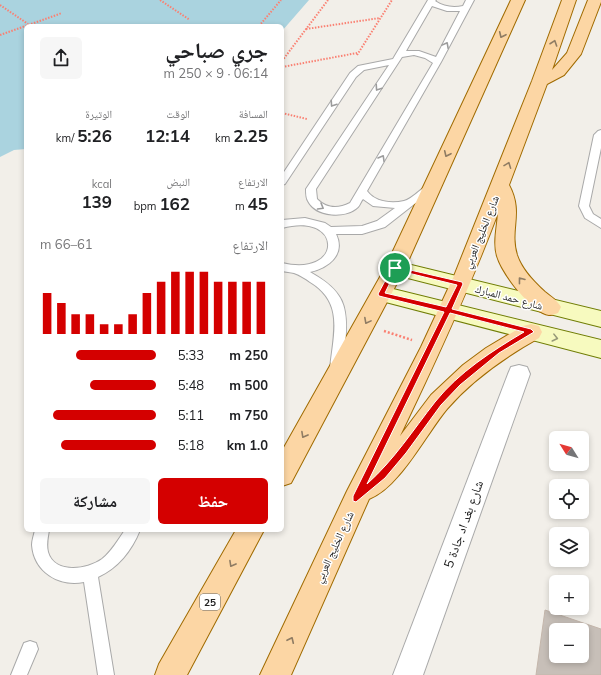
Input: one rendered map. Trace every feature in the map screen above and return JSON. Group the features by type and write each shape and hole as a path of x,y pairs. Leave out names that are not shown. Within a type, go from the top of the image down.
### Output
{"main road":[{"path":"284,470 335,380 395,268 518,0"},
{"name":"شارع الخليج العربي","path":"275,675 356,499 460,284 500,186 569,0"},
{"path":"540,81 559,72 571,58 596,5"},
{"path":"500,186 504,193 508,209 505,245 511,266 527,288 550,307"},
{"name":"شارع حمد المبارك","path":"395,268 601,320"},
{"path":"382,294 601,349"},
{"path":"356,499 382,476 404,451 438,403 458,383 497,351 531,332"},
{"name":"25","path":"170,675 250,532"}],"street":[{"name":"شارع بغد اد جادة 5","path":"408,675 519,374"}],"lane":[{"path":"431,1 443,8 455,10 468,4 437,62 363,192 354,205 349,209 331,212 322,209 312,200 311,194 314,185 397,58 431,1"},
{"path":"284,179 353,75 361,68 376,66 413,52 427,55 437,62"},
{"path":"601,133 599,136 584,206 589,216 601,224"},
{"path":"327,231 350,231 369,228 381,224 432,187"},
{"path":"363,192 368,199 382,205 409,204"},
{"path":"284,224 299,221 320,225 332,237 334,245 332,252 327,259 319,265 310,269 298,270 284,267"},
{"path":"298,270 328,289 336,299 339,308 335,380"},
{"path":"42,532 39,543 41,554 46,564 54,571 65,576 90,574 102,568 113,560 132,532"},
{"path":"90,574 106,675"},
{"path":"19,675 30,649"}],"path":[{"path":"160,0 190,20"},
{"path":"261,24 281,0"},
{"path":"284,58 328,0"},
{"path":"353,75 357,53 392,0"},
{"path":"0,5 28,24 62,12"},
{"path":"306,29 380,18"},
{"path":"0,35 24,26"},
{"path":"284,67 357,53"},
{"path":"284,113 321,122"}],"water":[{"path":"0,0 309,0 284,29 284,24 24,24 24,149 14,150 0,157"}],"building":[{"path":"545,610 549,611 549,615 560,615 583,623 549,623 549,663 589,663 589,625 601,629 601,675 536,675"}],"route":[{"path":"395,268 382,294 448,310 531,332 497,351 478,365 458,383 438,403 404,451 382,476 356,499 432,347 448,310 460,284 395,268"}]}
